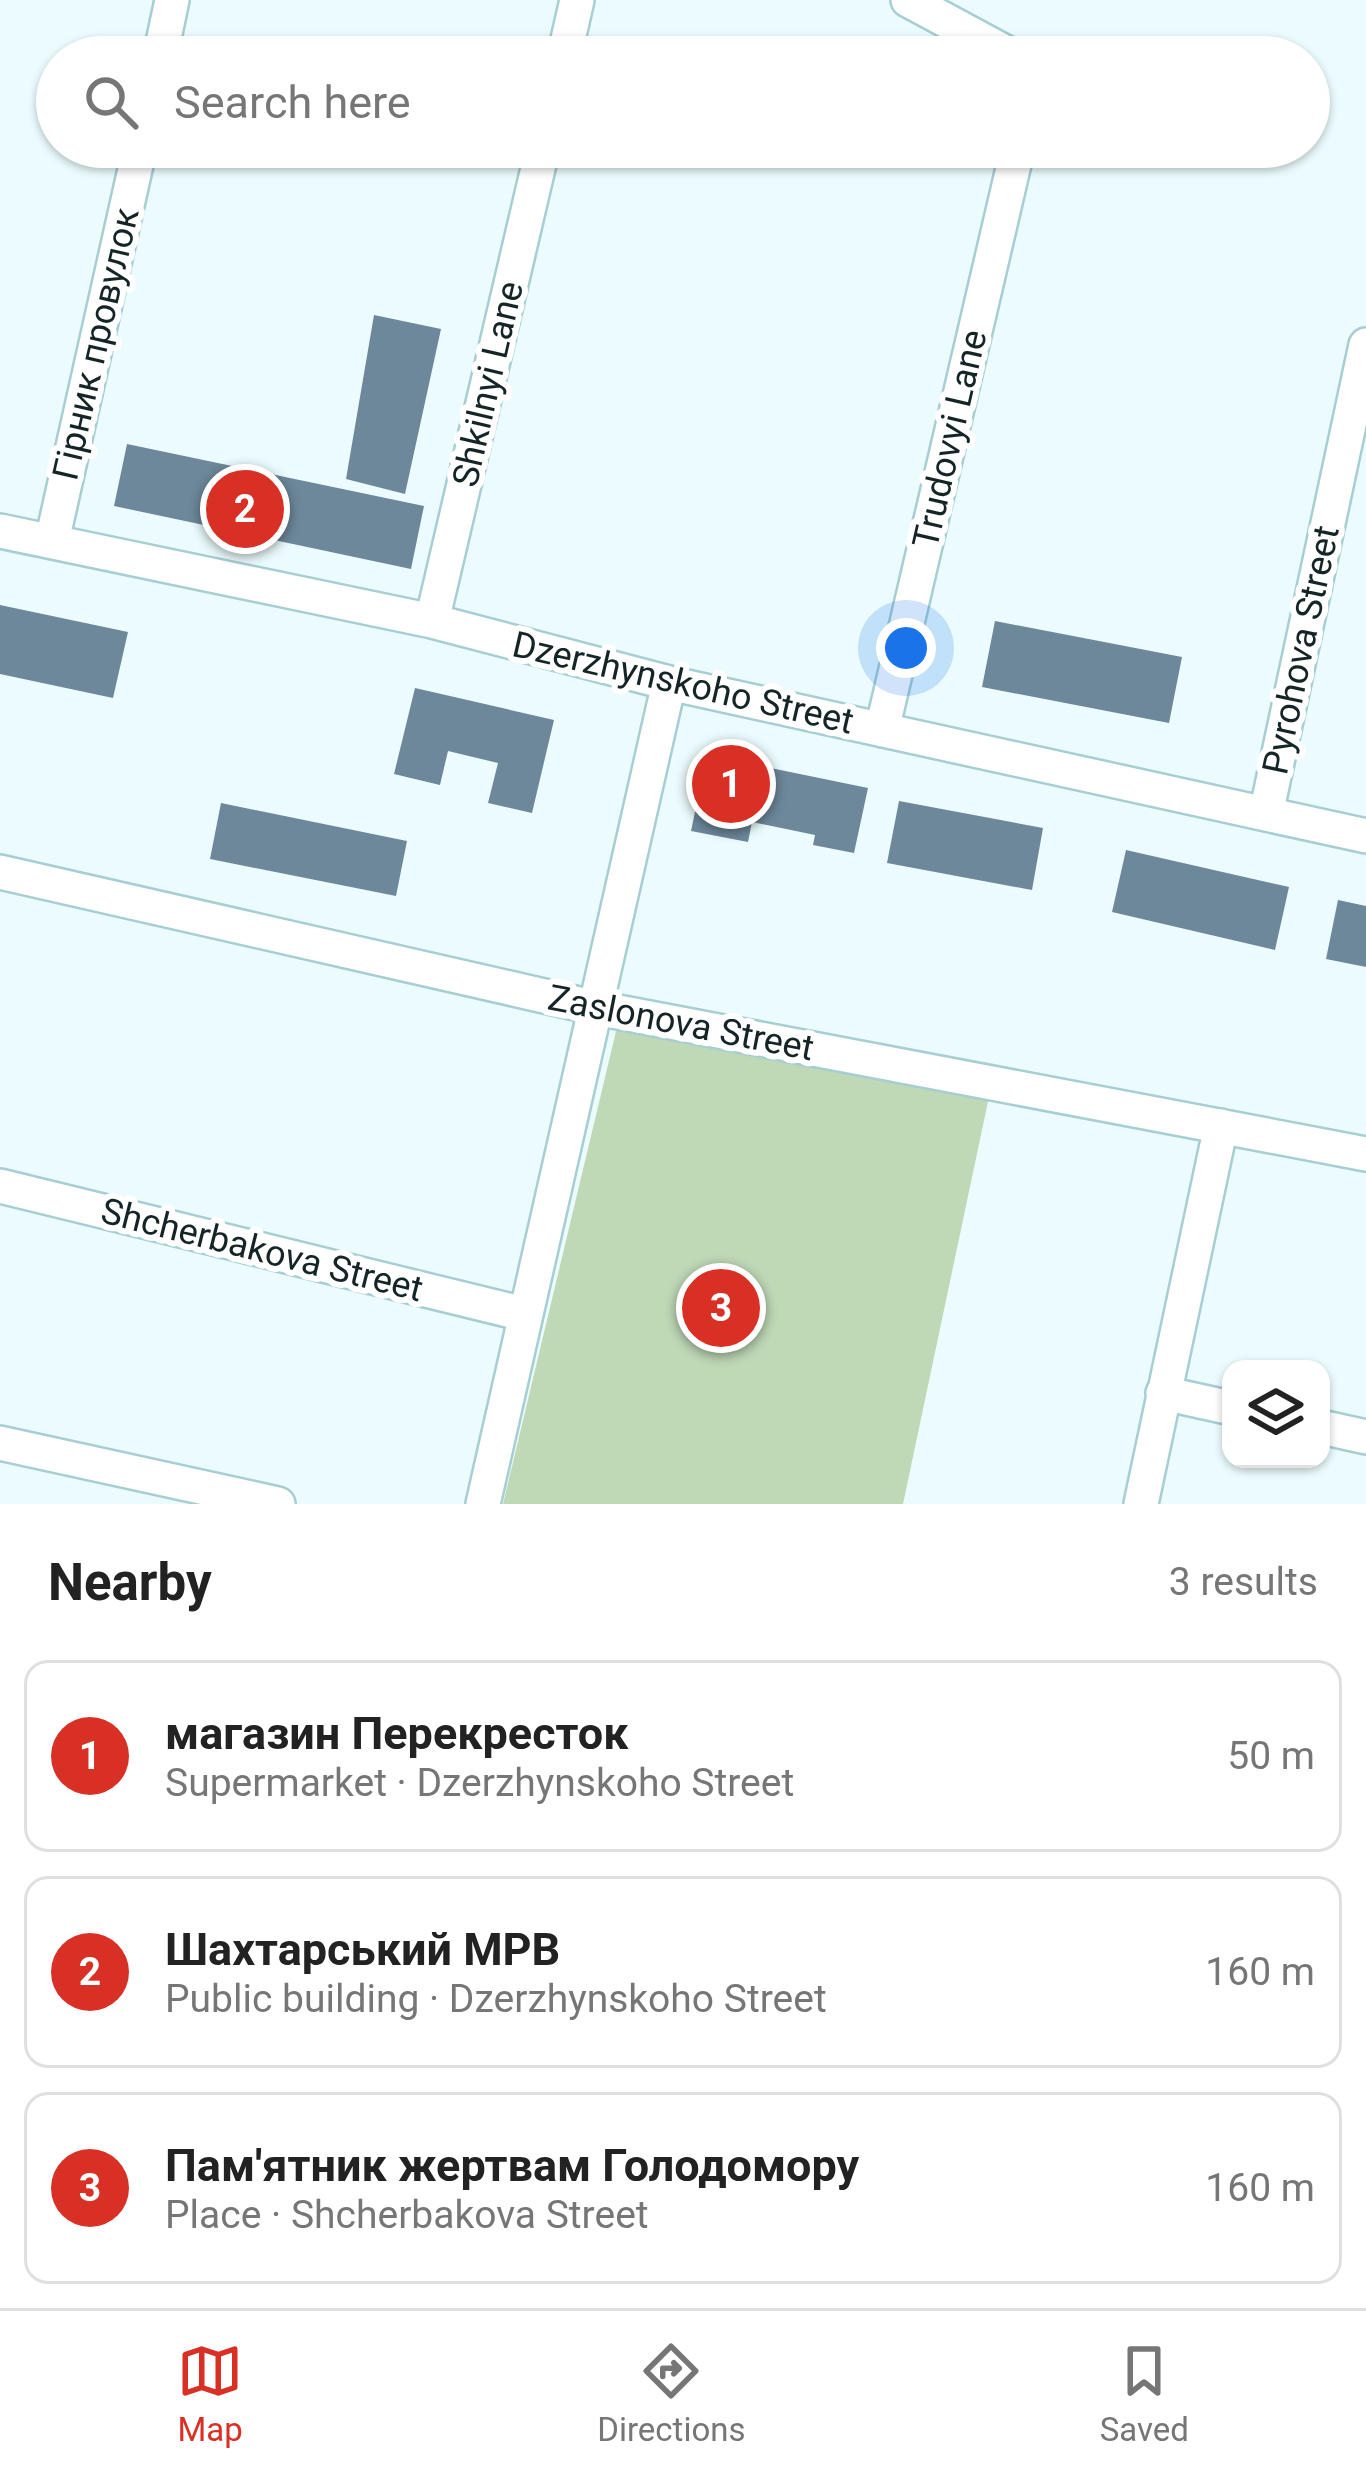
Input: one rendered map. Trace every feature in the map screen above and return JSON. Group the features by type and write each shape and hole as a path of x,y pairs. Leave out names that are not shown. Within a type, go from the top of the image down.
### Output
{"street":[{"path":"164,36 172,0"},
{"path":"569,36 578,0"},
{"path":"908,0 975,36"},
{"name":"Гірник провулок","path":"52,541 135,168"},
{"name":"Shkilnyi Lane","path":"432,621 538,168"},
{"name":"Trudovyi Lane","path":"882,730 1013,168"},
{"name":"Pyrohova Street","path":"1266,814 1366,345"},
{"name":"Dzerzhynskoho Street","path":"0,531 432,621 669,683 1366,836"},
{"path":"483,1504 669,683"},
{"name":"Zaslonova Street","path":"0,872 597,1008 1366,1154"},
{"path":"1141,1504 1221,1126"},
{"name":"Shcherbakova Street","path":"0,1186 524,1314"},
{"path":"1163,1393 1222,1406"},
{"path":"1330,1429 1366,1437"},
{"path":"0,1443 278,1504"}],"green space":[{"path":"619,1019 990,1092 903,1504 503,1504"}],"building":[{"path":"374,315 441,329 405,494 346,479"},
{"path":"127,444 424,506 411,569 114,506"},
{"path":"0,605 128,632 113,698 0,674"},
{"path":"995,621 1182,657 1169,723 982,687"},
{"path":"415,688 554,720 532,813 488,803 498,763 448,751 440,785 394,774"},
{"path":"707,755 868,788 854,853 813,845 815,835 752,822 748,842 691,831"},
{"path":"899,801 1043,828 1032,890 887,863"},
{"path":"221,803 407,841 396,896 210,859"},
{"path":"1126,850 1289,887 1275,950 1112,912"},
{"path":"1338,900 1366,906 1366,967 1326,959"}],"place":[{"name":"Шахтарський МРВ","path":"245,509"},
{"name":"магазин Перекресток","path":"731,784"},
{"name":"Пам'ятник жертвам Голодомору","path":"721,1308"}]}
